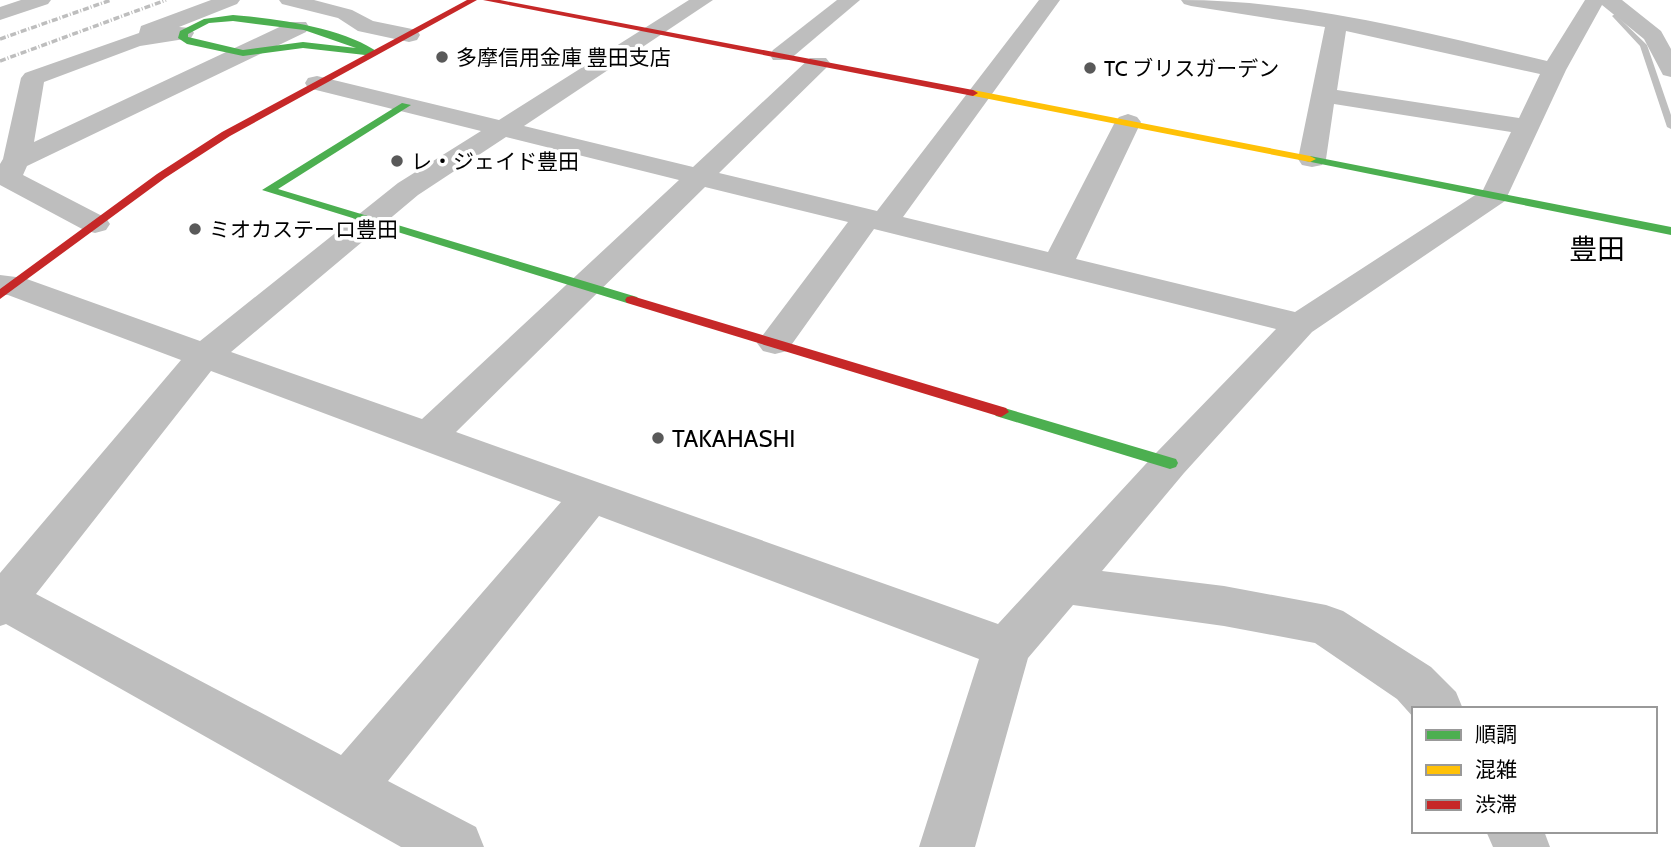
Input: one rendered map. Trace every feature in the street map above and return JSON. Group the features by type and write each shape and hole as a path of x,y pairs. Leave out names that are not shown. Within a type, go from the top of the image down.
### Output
{"street":[{"path":"0,14 41,0"},
{"path":"289,0 345,14 366,26 409,34"},
{"path":"4,289 160,176 226,134 473,0"},
{"path":"487,0 1128,122 1671,231"},
{"path":"456,847 3,603 205,355 408,189 703,0"},
{"path":"781,55 850,0"},
{"path":"775,343 979,95 1050,0"},
{"path":"1191,0 1272,10 1337,22 1554,70"},
{"path":"947,847 1007,648 1170,463 1300,324 1495,195 1554,70 1595,0"},
{"path":"1609,0 1662,37 1671,70"},
{"path":"136,40 142,34 232,9 266,4"},
{"path":"95,225 10,179 9,171 17,160 33,78 136,40 183,33 232,9 347,38 374,53"},
{"path":"1312,159 1337,22"},
{"path":"17,160 298,27"},
{"path":"183,33 183,37 190,42 243,53 303,45 374,53"},
{"path":"427,437 818,63"},
{"path":"317,83 1300,324"},
{"path":"1323,95 1526,127"},
{"path":"0,109 31,99"},
{"path":"406,105 268,190 1170,463"},
{"path":"1058,264 1128,122"},
{"path":"4,289 205,355 1007,648"},
{"path":"348,788 591,496"},
{"path":"1061,585 1224,606 1326,625 1413,683 1436,707"}],"waterway":[{"path":"1615,16 1643,45 1671,127"}],"railway":[{"path":"0,39 111,0"},
{"path":"0,61 166,0"}],"traffic: fast":[{"path":"233,18 270,21 305,28 374,53 303,45 243,53 190,42 183,38 183,33 207,21 233,18"},
{"path":"406,105 268,190 632,300"},
{"path":"1310,159 1671,231"},
{"path":"1001,412 1170,463"}],"traffic: slow":[{"path":"973,93 1310,159"}],"traffic: jam":[{"path":"0,295 161,176 226,134 473,0"},
{"path":"487,0 973,93"},
{"path":"632,300 1001,412"}],"place":[{"name":"多摩信用金庫 豊田支店","path":"442,57"},
{"name":"TC ブリスガーデン","path":"1090,68"},
{"name":"レ・ジェイド豊田","path":"397,161"},
{"name":"ミオカステーロ豊田","path":"195,229"},
{"name":"TAKAHASHI","path":"658,438"}],"district":[{"name":"豊田","path":"1597,249"}]}
